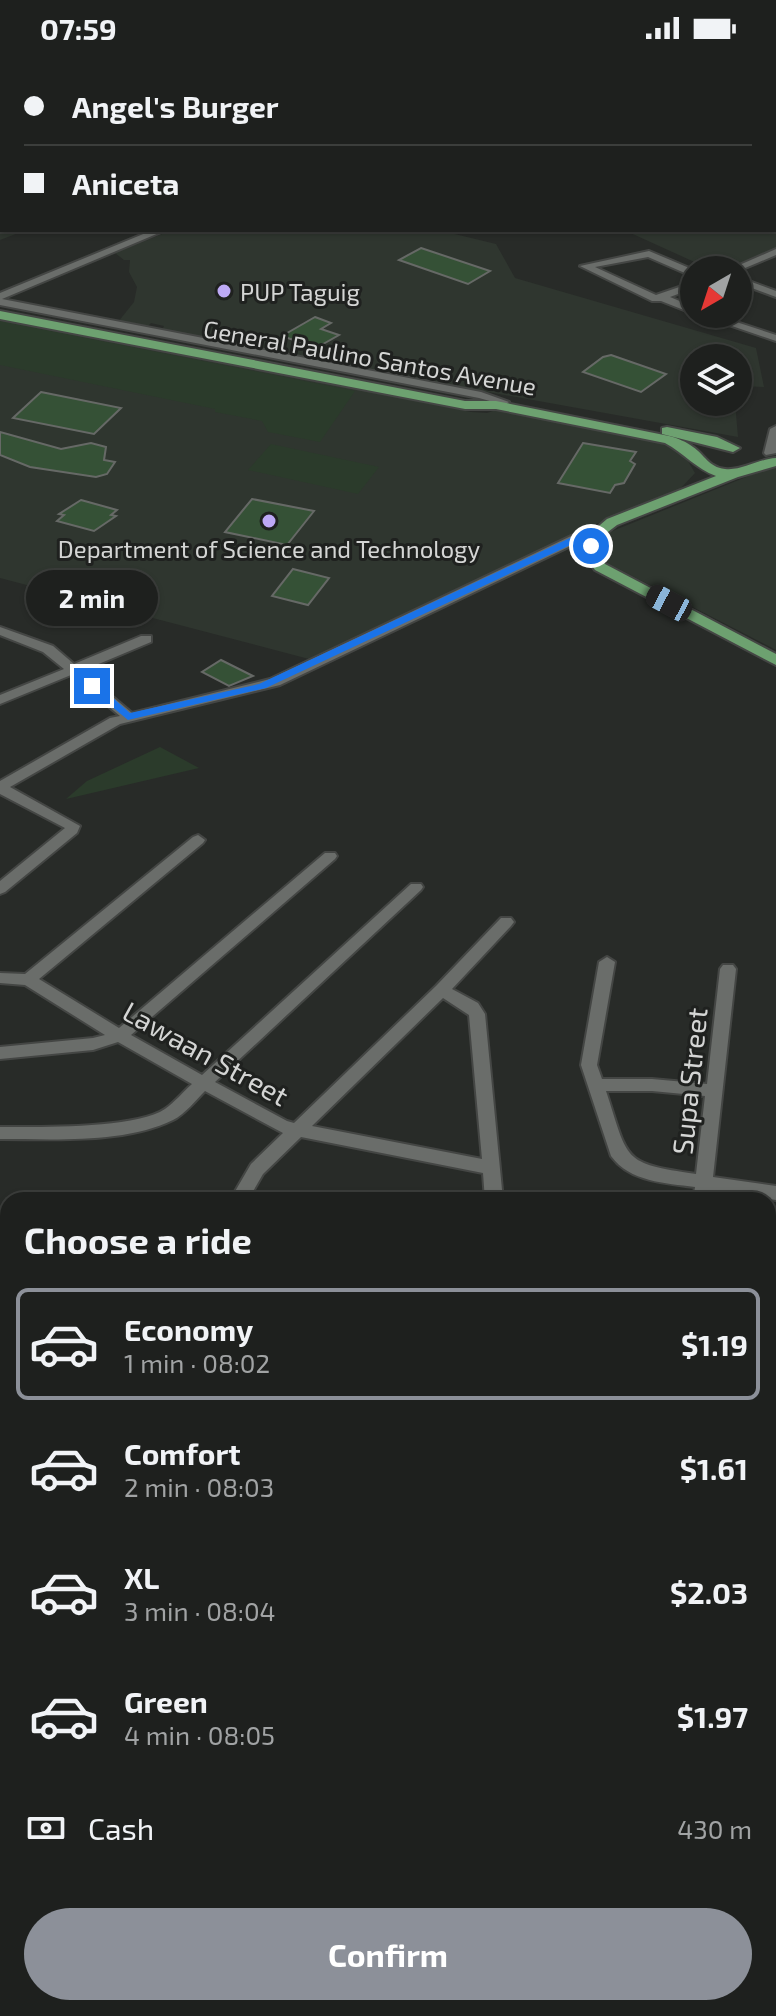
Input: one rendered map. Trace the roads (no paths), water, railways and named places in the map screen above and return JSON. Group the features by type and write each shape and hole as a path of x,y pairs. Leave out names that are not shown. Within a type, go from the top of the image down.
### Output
{"main road":[{"name":"General Paulino Santos Avenue","path":"0,312 78,322 453,398 504,402 712,440 774,456"},
{"name":"General Paulino Santos Avenue","path":"0,312 465,405 496,405 642,433 680,444 701,463"},
{"path":"675,497 694,482 703,452 709,449 734,448 752,459 745,470"},
{"path":"774,456 612,522 595,535 592,555 600,567 776,660"},
{"path":"701,463 721,473 745,470"}],"street":[{"path":"0,299 156,232"},
{"path":"752,262 776,252"},
{"path":"680,268 649,254 585,266 680,306"},
{"path":"752,285 776,294"},
{"path":"660,298 680,290"},
{"path":"0,299 78,322"},
{"path":"745,328 776,338"},
{"path":"774,456 776,429"},
{"path":"0,788 77,741 128,716 275,682 575,539 595,535"},
{"path":"0,631 39,644 128,716"},
{"path":"0,700 146,639"},
{"path":"0,788 73,826 0,889"},
{"path":"28,980 198,840"},
{"path":"0,1053 93,1044 120,1036 330,856"},
{"path":"0,1133 95,1131 150,1122 169,1115 416,887"},
{"path":"244,1192 257,1169 442,990 506,922"},
{"path":"607,962 589,1052 595,1085 617,1151 625,1162 650,1174 770,1192"},
{"name":"Supa Street","path":"703,1192 728,969"},
{"name":"Lawaan Street","path":"0,978 28,980 120,1036 296,1131 492,1168"},
{"path":"442,990 472,1007 477,1014 494,1192"},
{"path":"595,1085 652,1085 714,1091"}],"place":[{"name":"PUP Taguig","path":"224,291"},
{"name":"Department of Science and Technology","path":"269,521"}]}
